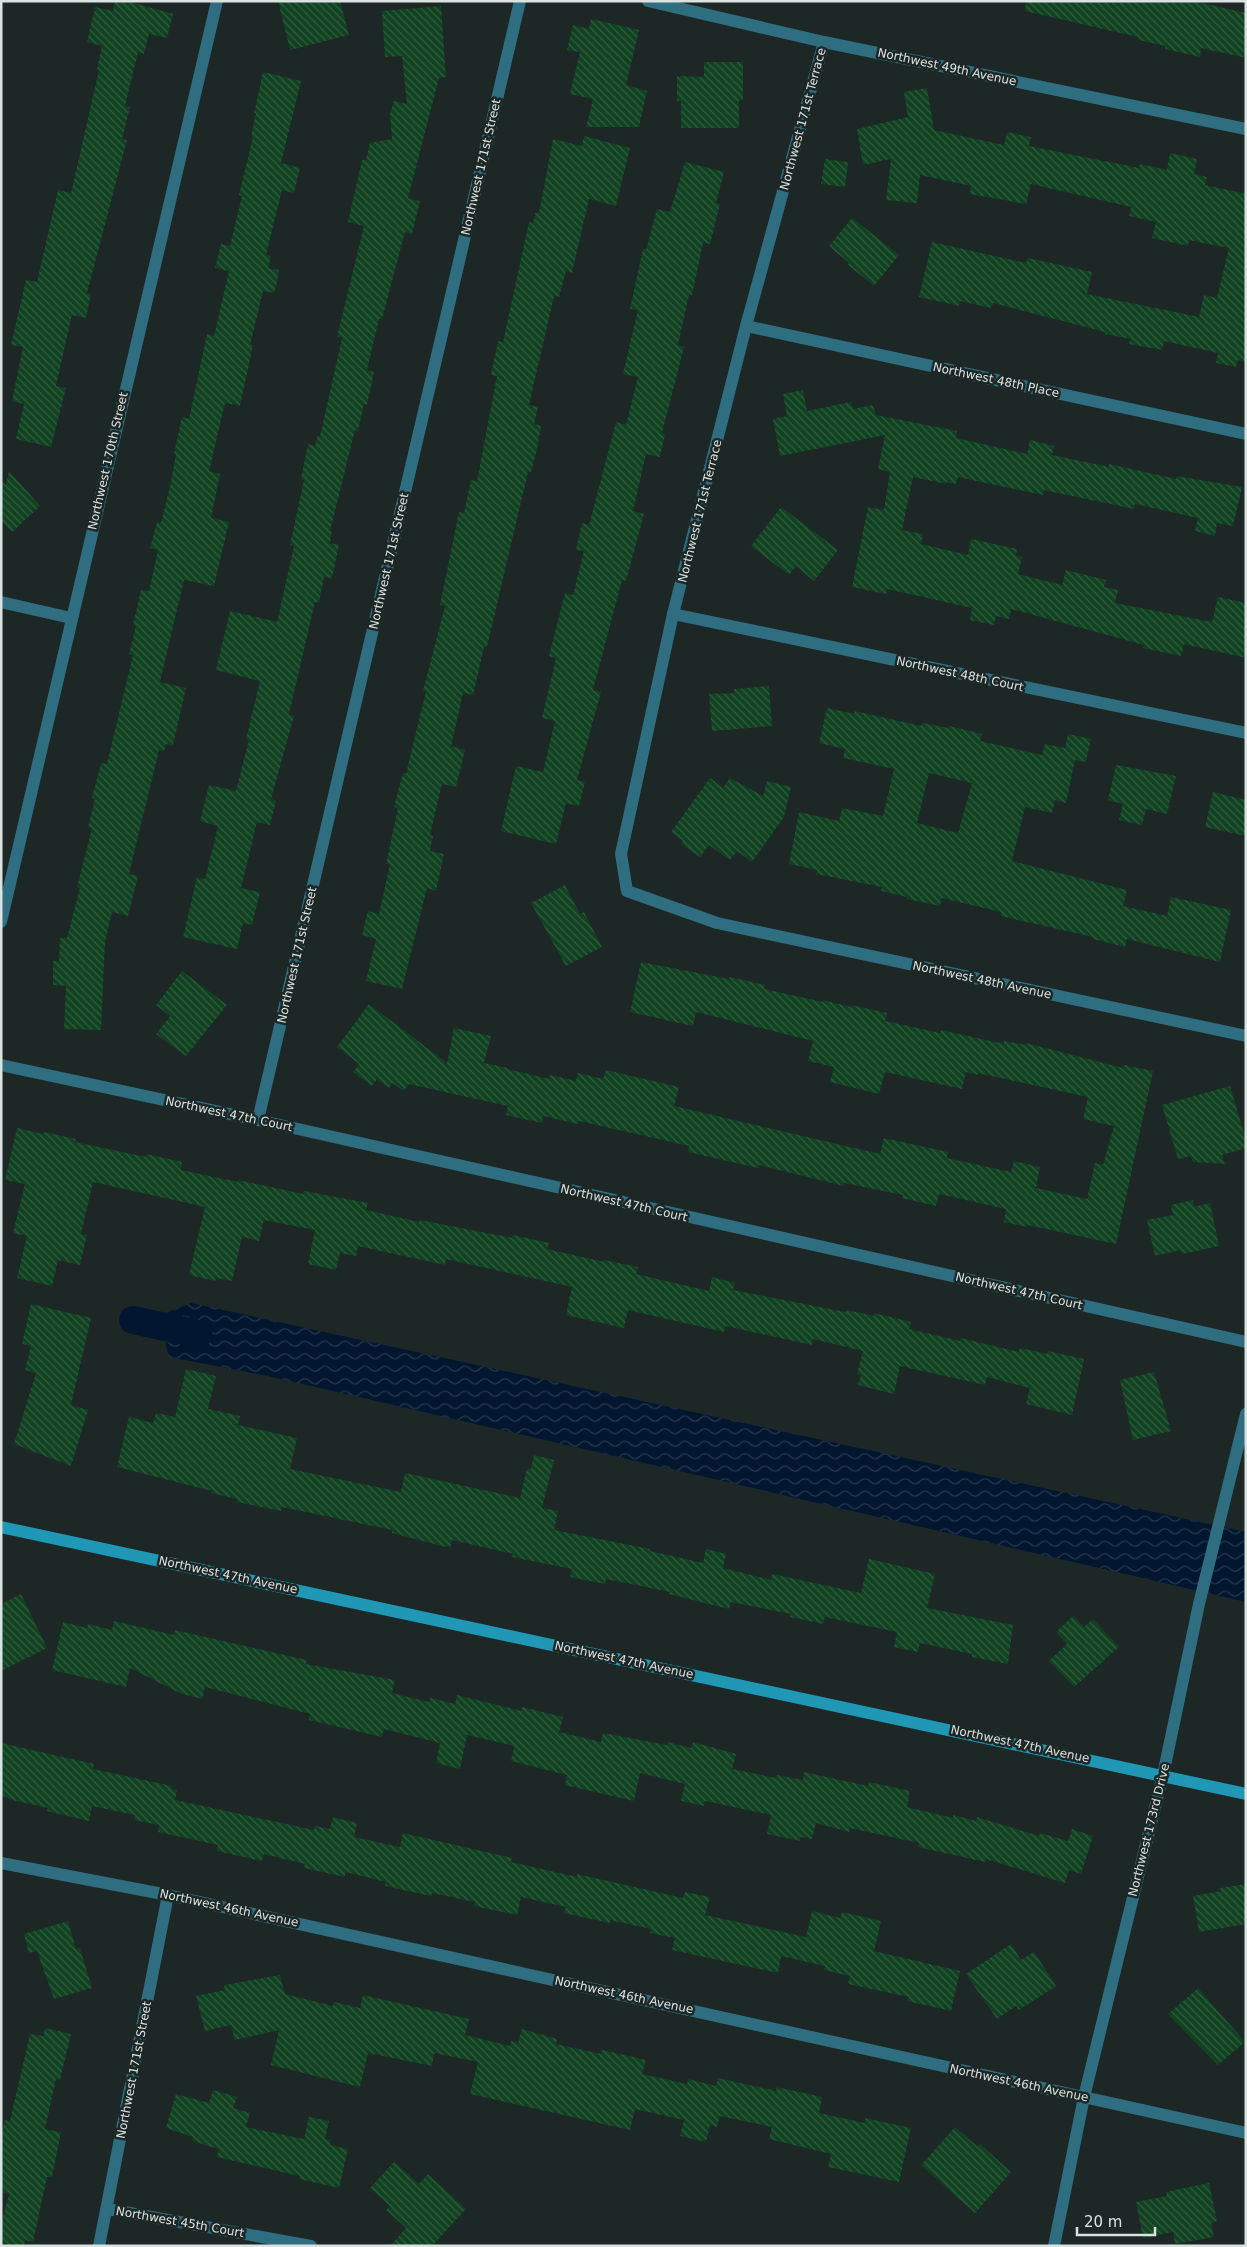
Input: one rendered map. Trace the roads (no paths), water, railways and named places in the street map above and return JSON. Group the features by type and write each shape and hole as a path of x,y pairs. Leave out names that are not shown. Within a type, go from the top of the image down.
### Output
{"main road":[{"name":"Northwest 47th Avenue","path":"1,1527 1246,1794"}],"street":[{"name":"Northwest 170th Street","path":"1,922 217,1"},
{"name":"Northwest 171st Street","path":"258,1120 520,1"},
{"name":"Northwest 49th Avenue","path":"648,1 824,42 1246,129"},
{"name":"Northwest 171st Terrace","path":"717,923 626,891 621,854 674,614 746,326 824,42"},
{"name":"Northwest 48th Place","path":"746,326 1246,434"},
{"path":"1,602 71,618"},
{"name":"Northwest 48th Court","path":"674,614 1246,733"},
{"name":"Northwest 48th Avenue","path":"717,923 1246,1036"},
{"name":"Northwest 47th Court","path":"1,1065 258,1120 1246,1342"},
{"name":"Northwest 173rd Drive","path":"1054,2246 1084,2097 1163,1775 1199,1604 1246,1414"},
{"name":"Northwest 46th Avenue","path":"1,1863 168,1895 1246,2133"},
{"name":"Northwest 171st Street","path":"99,2246 108,2208 168,1895"},
{"name":"Northwest 45th Court","path":"108,2208 311,2246"}],"water":[{"path":"191,1303 1246,1532 1246,1602 268,1376 169,1357 158,1316"}],"waterway":[{"path":"133,1320 198,1334"}]}
